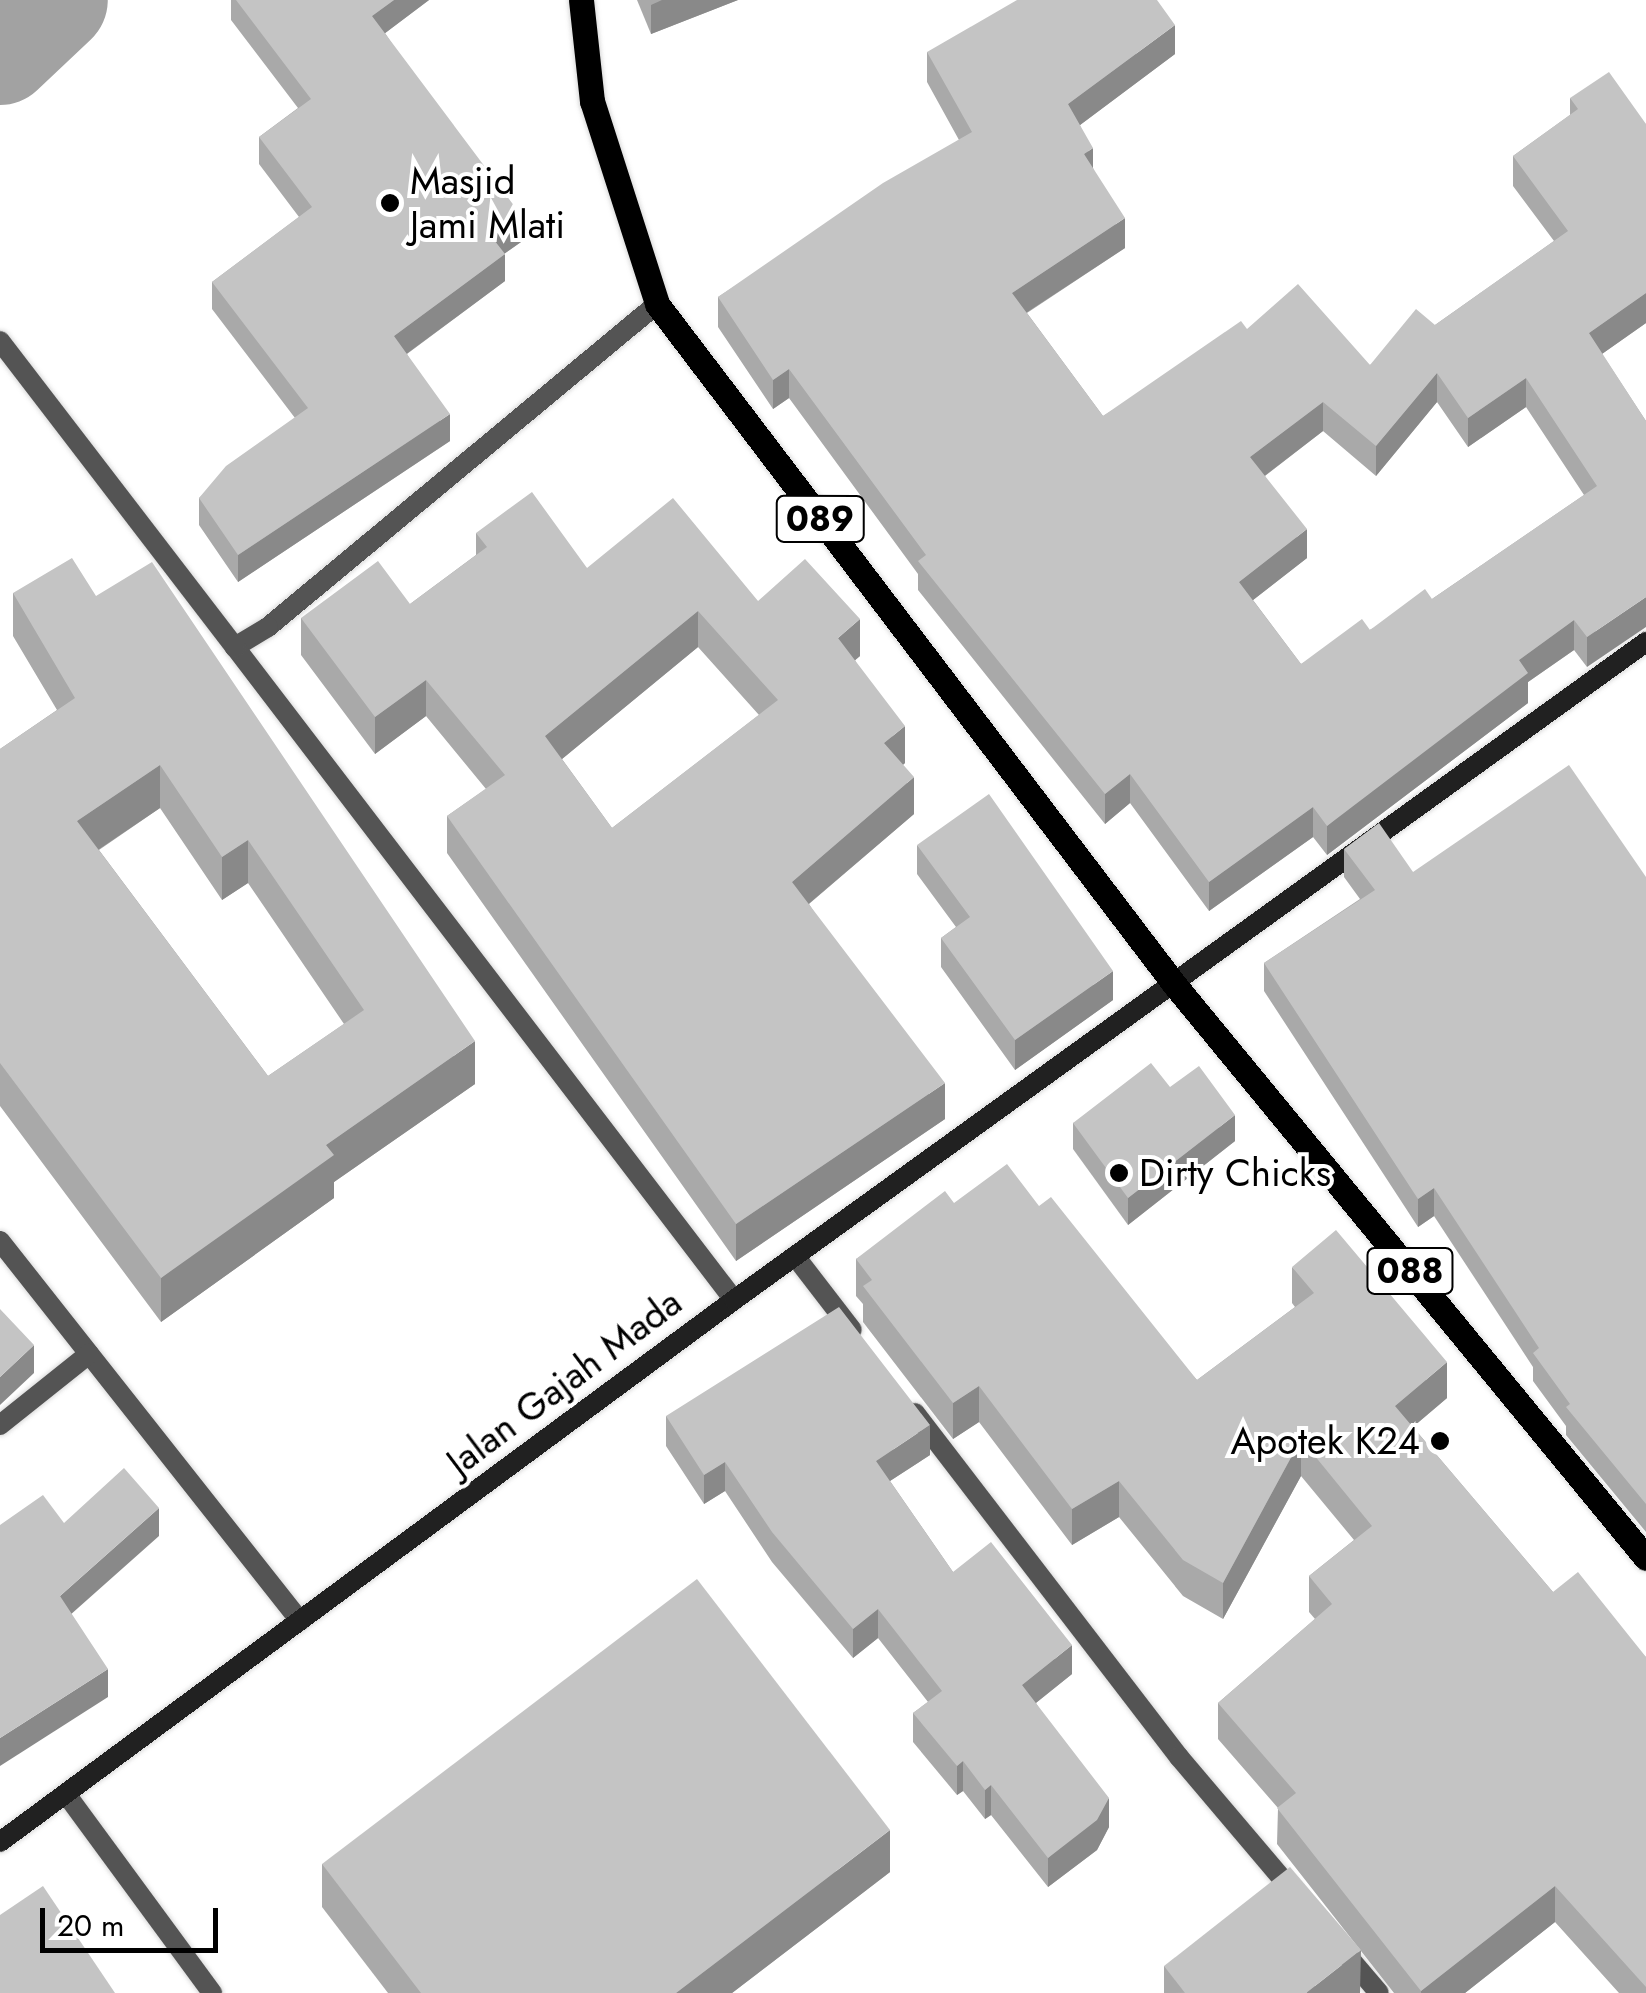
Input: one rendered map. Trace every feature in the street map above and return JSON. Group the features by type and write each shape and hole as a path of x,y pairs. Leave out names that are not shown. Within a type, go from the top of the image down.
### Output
{"main road":[{"name":"089","path":"581,0 592,101 657,304 1174,984"},
{"name":"Jalan Gajah Mada","path":"0,1842 734,1300 1646,642"},
{"name":"088","path":"1174,984 1646,1558"}],"street":[{"path":"235,647 268,628 657,304"},
{"path":"0,341 734,1300"},
{"path":"0,1242 300,1621"},
{"path":"795,1256 864,1347"},
{"path":"0,1425 89,1354"},
{"path":"899,1393 1180,1757 1379,1993"},
{"path":"66,1794 212,1993"}],"building":[{"path":"236,0 394,0 372,16 521,215 491,236 505,254 394,336 450,414 238,555 199,498 226,466 308,408 212,282 312,207 259,137 311,99"},
{"path":"1017,0 1157,0 1175,25 1068,104 1093,148 1084,154 1125,218 1012,293 1103,416 1241,321 1247,329 1298,284 1370,365 1416,309 1435,325 1568,231 1513,156 1578,109 1570,98 1609,72 1646,124 1646,293 1589,333 1646,421 1646,597 1587,637 1574,620 1519,660 1528,673 1327,826 1313,807 1209,882 1130,774 1105,794 918,561 926,555 789,369 773,380 718,297 883,183 972,132 927,52","holes":["1437,373 1468,418 1526,378 1597,486 1432,599 1425,589 1370,630 1362,619 1301,664 1239,582 1307,529 1250,457 1323,402 1376,446"]},
{"path":"532,492 587,568 673,498 758,601 805,559 860,619 838,638 905,726 884,743 914,777 792,882 945,1083 736,1224 447,816 505,775 426,680 375,717 301,618 378,561 410,604 487,547 476,533","holes":["698,611 778,700 612,828 545,736"]},
{"path":"72,558 96,596 152,562 475,1041 326,1145 334,1155 161,1278 0,1063 0,749 75,698 13,593","holes":["160,765 222,857 248,840 364,1010 268,1076 77,821"]},
{"path":"1569,765 1646,877 1646,1504 1566,1407 1570,1404 1533,1353 1539,1348 1434,1188 1418,1199 1264,963 1375,890 1344,849 1379,823 1413,872"},
{"path":"989,794 1113,971 1015,1040 941,938 970,917 917,845"},
{"path":"1151,1063 1170,1087 1199,1066 1235,1115 1128,1198 1073,1123"},
{"path":"1007,1164 1039,1206 1051,1197 1197,1380 1314,1293 1292,1267 1336,1230 1447,1362 1395,1406 1553,1592 1578,1572 1646,1657 1646,1987 1555,1886 1421,1991 1277,1808 1296,1793 1218,1703 1332,1604 1309,1576 1372,1526 1301,1439 1223,1583 1183,1560 1119,1481 1072,1509 979,1386 953,1403 863,1286 872,1280 856,1259 945,1191 954,1203"},
{"path":"839,1307 930,1425 876,1461 953,1572 991,1542 1072,1645 1022,1685 1109,1798 1097,1820 1048,1858 991,1785 985,1790 963,1761 957,1766 913,1713 942,1691 878,1609 853,1629 772,1532 725,1462 704,1475 666,1416"},
{"path":"0,1309 34,1345 0,1377"},
{"path":"124,1468 159,1508 60,1596 108,1669 0,1738 0,1525 43,1495 64,1523"},
{"path":"697,1579 890,1830 676,1993 421,1993 322,1864"},
{"path":"1290,1867 1361,1950 1306,1993 1185,1993 1164,1966"},
{"path":"43,1886 115,1993 0,1993 0,1915"}],"waterway":[{"path":"0,51 54,0"}],"place":[{"name":"Masjid Jami Mlati","path":"390,203"},
{"name":"Dirty Chicks","path":"1119,1173"},
{"name":"Apotek K24","path":"1440,1441"}]}
